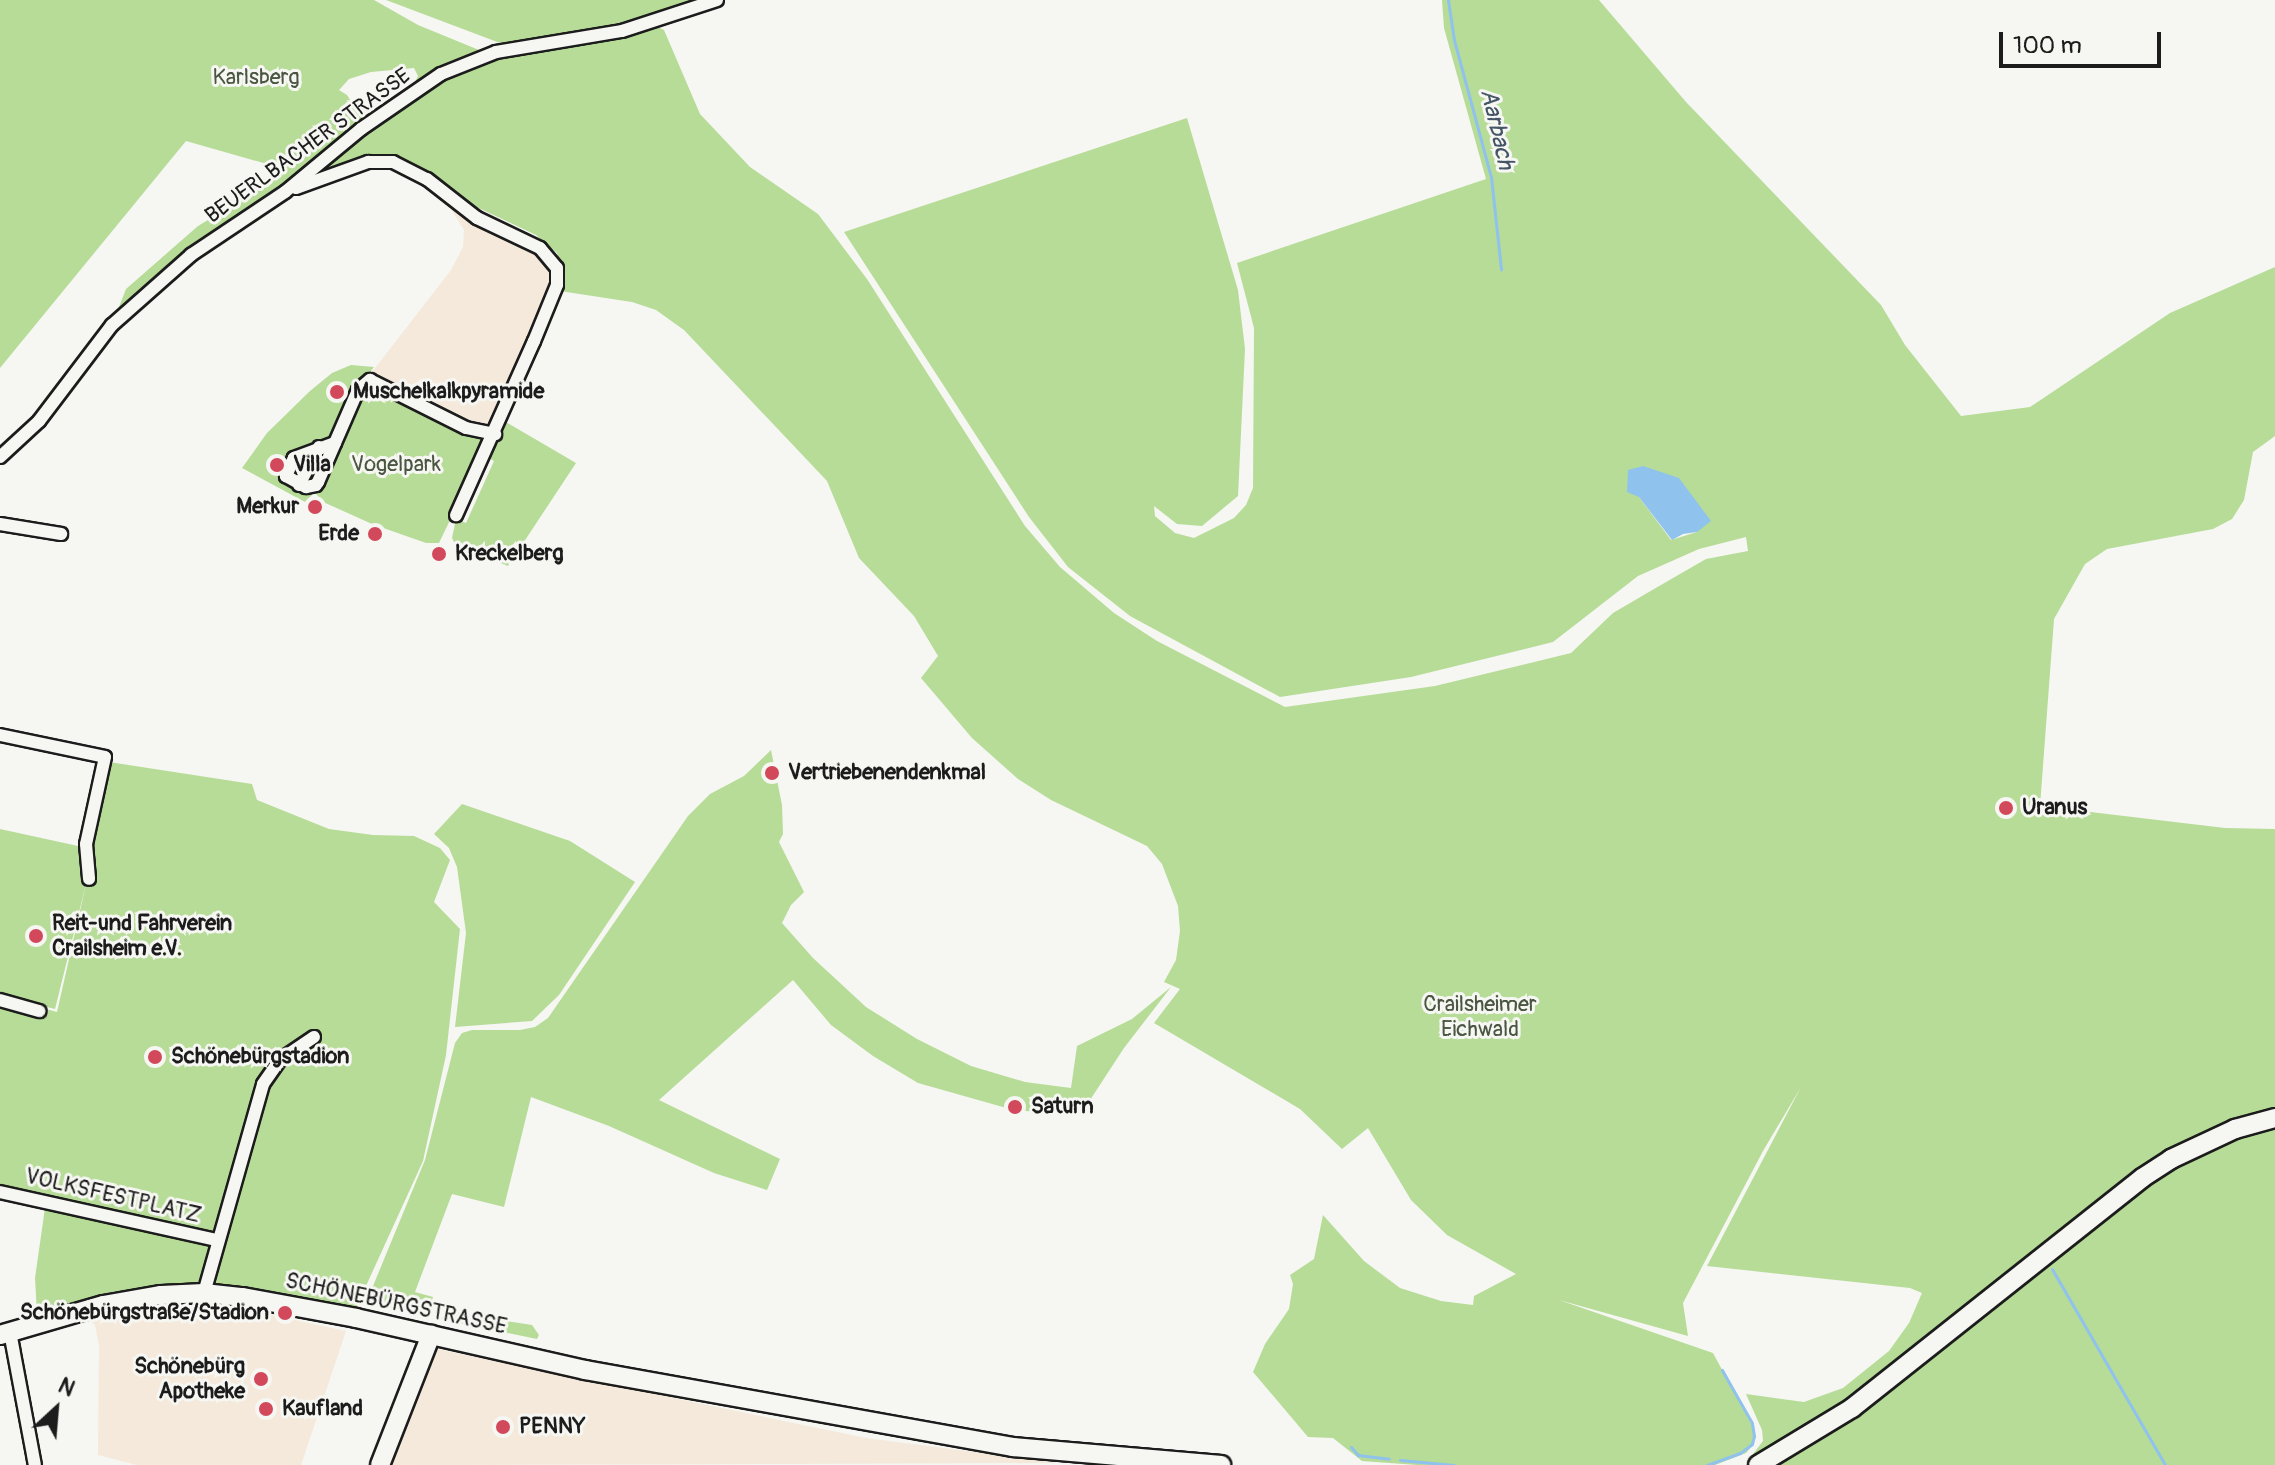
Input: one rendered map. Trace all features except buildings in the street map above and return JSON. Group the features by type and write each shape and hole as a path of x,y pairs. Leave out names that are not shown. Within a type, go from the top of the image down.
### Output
{"main road":[{"path":"1758,1465 1852,1408 2142,1178 2171,1159 2235,1129 2275,1118"},
{"name":"SCHÖNEBÜRGSTRASSE","path":"5,1333 103,1305 161,1295 204,1293 283,1303 781,1407 1013,1447 1221,1465"},
{"path":"380,1465 431,1335"}],"street":[{"name":"BEUERLBACHER STRASSE","path":"0,457 39,421 112,325 191,255 285,192 361,129 441,74 496,52 622,31 717,0"},
{"path":"285,192 356,165 393,162 427,179 477,218 548,254 557,268 557,285 495,434 456,515"},
{"path":"335,443 294,458 286,476 299,485 310,488 316,485 365,381 379,383 466,428 495,434"},
{"path":"0,524 61,534"},
{"path":"0,735 105,757 86,844 89,879"},
{"path":"0,1000 39,1011"},
{"path":"204,1293 263,1084 280,1060 314,1037"},
{"name":"VOLKSFESTPLATZ","path":"0,1192 217,1240"},
{"path":"5,1333 35,1465"}],"shaded area":[{"path":"446,201 536,247 554,266 552,289 491,432 437,413 369,376 451,270 463,247 464,230"},
{"name":"Kaufland","path":"174,1305 243,1309 346,1331 301,1465 137,1465 98,1455 99,1345 95,1325 89,1320"},
{"path":"432,1348 866,1438 1058,1463 390,1465"}],"green space":[{"path":"0,0 374,0 418,25 479,50 457,59 458,69 528,49 656,26 664,30 700,114 750,167 818,214 867,279 1025,526 1060,567 1114,613 1157,641 1285,707 1435,686 1571,653 1613,613 1706,559 1748,551 1746,537 1699,549 1638,576 1553,642 1411,677 1280,697 1130,616 1068,567 1029,517 844,232 1187,118 1238,290 1245,349 1238,496 1202,526 1177,524 1154,506 1155,516 1175,533 1194,538 1234,518 1246,505 1253,488 1254,328 1237,263 1486,179 1444,28 1442,0 1599,0 1686,102 1881,305 1905,345 1961,416 2030,407 2170,313 2275,267 2275,436 2253,452 2244,500 2232,519 2213,529 2107,549 2085,564 2054,619 2040,806 2225,828 2275,829 2275,1465 1772,1465 1832,1428 2001,1303 2024,1280 2150,1178 2137,1167 1927,1340 1850,1397 1747,1462 1763,1441 1762,1430 1746,1394 1804,1402 1843,1388 1889,1351 1909,1323 1922,1293 1910,1288 1707,1266 1801,1087 1763,1151 1683,1303 1688,1336 1559,1300 1713,1353 1755,1431 1753,1445 1746,1453 1715,1465 1417,1465 1362,1461 1333,1438 1308,1437 1253,1372 1265,1344 1289,1309 1293,1284 1290,1275 1314,1259 1323,1215 1364,1261 1400,1288 1441,1301 1473,1305 1474,1296 1516,1274 1447,1235 1411,1200 1368,1128 1342,1149 1300,1109 1154,1023 1180,989 1164,982 1176,960 1180,931 1178,906 1162,864 1147,846 1051,800 1018,779 972,738 921,678 938,656 914,616 859,558 827,481 684,330 656,310 632,302 560,291 565,274 557,253 536,235 466,202 416,165 392,154 359,157 315,177 191,255 112,325 126,289 198,226 261,188 274,166 186,141 0,368","holes":["414,68 418,76 415,82 363,120 347,95 339,90 349,79 371,72","1639,497 1697,532 1671,540"]},
{"path":"386,0 699,0 645,21 500,43"},
{"name":"Vogelpark","path":"351,365 374,367 367,376 369,384 491,435 439,543 426,543 372,524 321,501 315,492 305,502 242,468 267,433 310,391 332,373"},
{"path":"504,421 576,463 508,566 455,544 452,538 456,519 466,523 494,461 487,457"},
{"path":"771,750 782,805 783,834 779,842 804,892 791,905 782,923 813,958 866,1007 917,1039 971,1066 1025,1082 1071,1088 1077,1046 1132,1019 1171,987 1124,1048 1090,1100 1071,1111 1044,1113 1010,1109 918,1083 873,1056 831,1025 793,980 659,1100 780,1159 767,1190 714,1173 609,1126 531,1097 504,1207 452,1194 415,1292 433,1297 427,1316 366,1303 425,1160 455,1043 462,1033 472,1030 520,1030 535,1027 548,1018 688,816 710,794 744,776"},
{"name":"Schönebürgstadion","path":"109,762 252,784 257,800 329,829 414,836 440,848 450,860 434,902 460,929 446,1055 423,1161 355,1310 242,1289 182,1283 112,1292 37,1314 35,1278 46,1201 0,1192 0,997 57,1012 87,880 55,1009 0,995 0,829 78,846 83,866"},
{"path":"462,804 570,841 635,882 559,995 532,1021 455,1027 466,933 457,867 449,848 434,834"},
{"path":"450,1309 466,1315 532,1325 539,1335 537,1339 441,1319"}],"water":[{"path":"1643,466 1679,478 1711,521 1697,532 1672,540 1639,497 1627,492 1628,470"}],"waterway":[{"name":"Aarbach","path":"1448,0 1454,40 1491,177 1501,269"},
{"path":"2052,1269 2165,1465"},
{"path":"1707,1465 1740,1453 1752,1444 1754,1436 1752,1423 1722,1370"},
{"path":"1351,1447 1358,1455 1389,1459"},
{"path":"1400,1460 1454,1465"}],"place":[{"name":"Muschelkalkpyramide","path":"337,392"},
{"name":"Villa","path":"277,465"},
{"name":"Merkur","path":"315,507"},
{"name":"Erde","path":"375,534"},
{"name":"Kreckelberg","path":"439,554"},
{"name":"Vertriebenendenkmal","path":"772,773"},
{"name":"Uranus","path":"2006,808"},
{"name":"Reit-und Fahrverein Crailsheim e.V.","path":"36,936"},
{"name":"Schönebürgstadion","path":"155,1057"},
{"name":"Saturn","path":"1015,1107"},
{"name":"Schönebürgstraße/Stadion","path":"285,1313"},
{"name":"Schönebürg Apotheke","path":"261,1379"},
{"name":"Kaufland","path":"266,1409"},
{"name":"PENNY","path":"503,1427"}],"park label":[{"name":"Karlsberg","path":"256,78"},
{"name":"Crailsheimer Eichwald","path":"1480,1016"}]}
